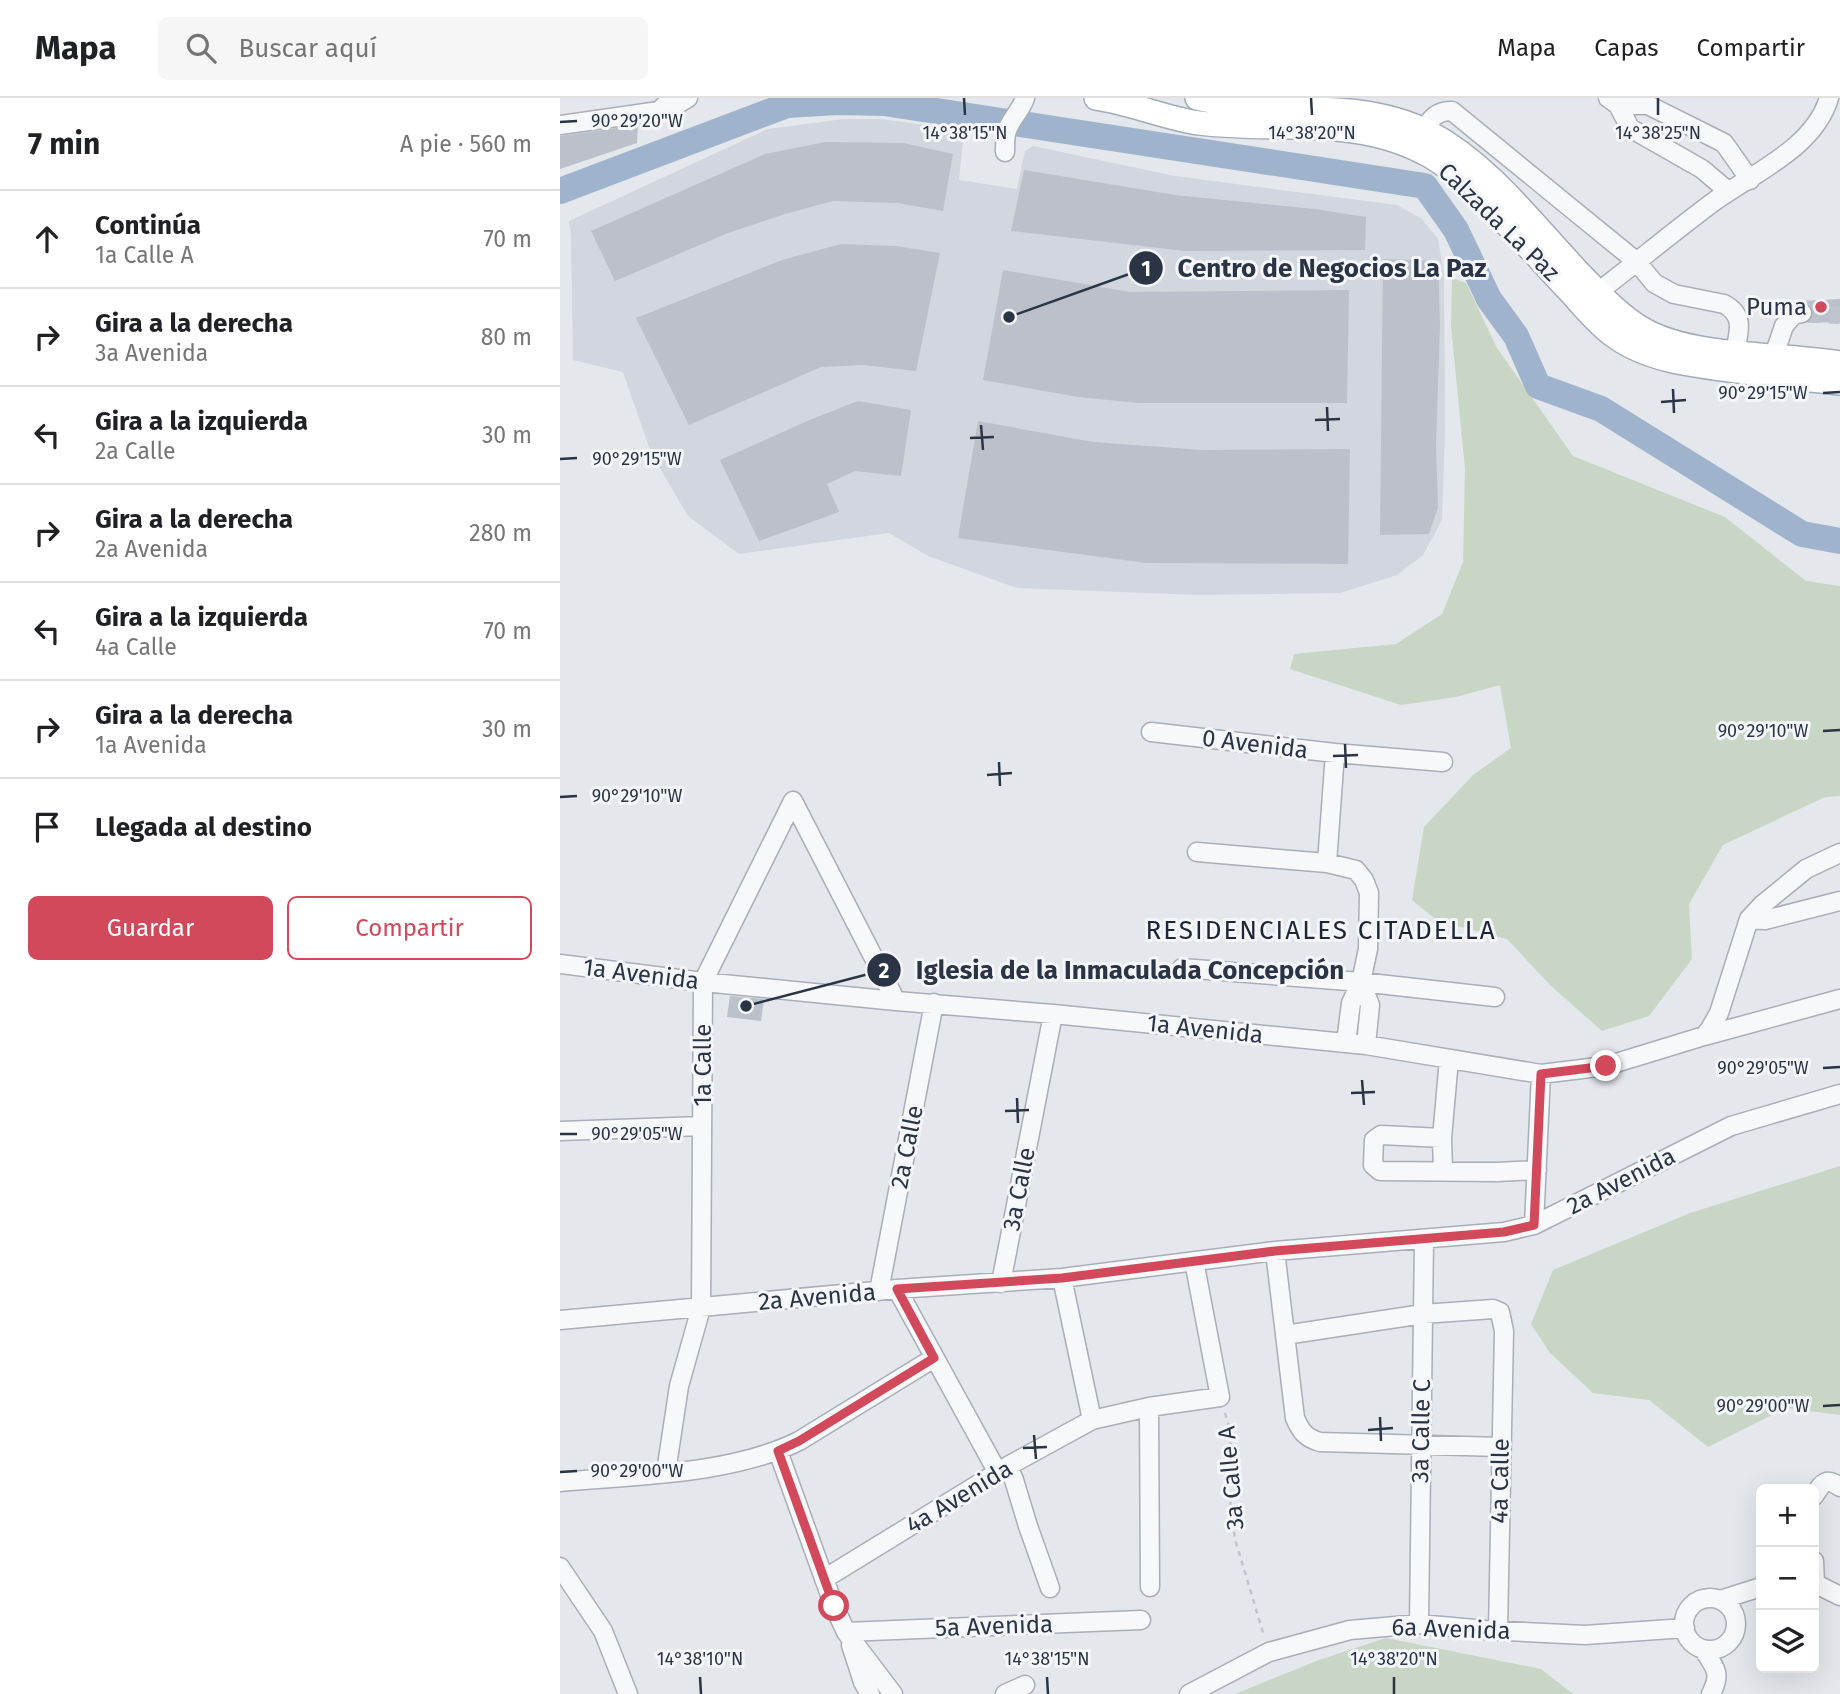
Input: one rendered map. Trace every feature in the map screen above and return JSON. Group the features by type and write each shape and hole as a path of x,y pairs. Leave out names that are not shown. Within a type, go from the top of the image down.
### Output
{"main road":[{"name":"Calzada La Paz","path":"1096,98 1199,123 1358,131 1405,144 1443,165 1470,188 1593,317 1612,335 1627,344 1678,362 1840,383"},
{"name":"Calzada La Paz","path":"1197,98 1252,108 1356,111 1385,116 1423,130 1447,143 1491,179 1598,292 1648,332 1680,343 1735,352 1840,362"}],"street":[{"path":"560,125 666,104 671,108 688,98"},
{"path":"1613,101 1648,105 1724,143 1750,180"},
{"path":"1613,101 1630,128 1702,169 1728,191"},
{"path":"1005,152 1005,135 1023,103"},
{"path":"1598,292 1728,191 1750,180 1794,147 1832,103"},
{"path":"1423,130 1438,113 1452,111 1637,261 1654,284 1674,294 1730,307 1738,317 1739,332 1735,352"},
{"path":"1774,355 1784,326 1793,315 1802,313"},
{"name":"0 Avenida","path":"1151,732 1443,762"},
{"path":"1327,863 1335,753"},
{"name":"1a Calle","path":"666,1472 679,1386 701,1308 704,982 793,801 896,1001"},
{"path":"1197,852 1327,863 1356,870 1364,880 1369,893 1368,949 1362,982 1351,1003 1346,1043"},
{"path":"1704,1036 1719,1013 1749,919 1806,869 1840,853"},
{"path":"1749,919 1765,920 1840,901"},
{"name":"1a Avenida","path":"560,964 704,982 1366,1045 1541,1074 1606,1066 1840,999"},
{"path":"1182,968 1362,982 1495,997"},
{"path":"1362,982 1370,1005 1366,1045"},
{"name":"2a Calle","path":"888,1290 934,1003"},
{"name":"3a Calle","path":"1000,1283 1053,1014"},
{"path":"1443,1172 1449,1059"},
{"path":"1534,1225 1541,1074"},
{"name":"2a Avenida","path":"560,1320 888,1290 1062,1278 1275,1251 1504,1232 1534,1225 1731,1126 1840,1094"},
{"path":"560,1131 702,1126"},
{"path":"1443,1138 1381,1135 1374,1140 1373,1165 1380,1171 1537,1170"},
{"name":"3a Calle C","path":"1419,1624 1424,1239"},
{"path":"1275,1251 1295,1418 1308,1438 1320,1442 1501,1447"},
{"name":"3a Calle A","path":"1194,1261 1220,1397"},
{"path":"1062,1278 1092,1420"},
{"path":"888,1290 1003,1469 1014,1480 1050,1588"},
{"name":"4a Calle","path":"1423,1314 1493,1310 1500,1312 1504,1331 1498,1630"},
{"path":"1285,1335 1423,1314"},
{"path":"560,1482 712,1467 778,1451 799,1441 934,1358"},
{"name":"4a Avenida","path":"824,1579 1003,1469 1092,1420 1149,1407 1220,1397"},
{"path":"1149,1407 1150,1587"},
{"path":"778,1451 834,1606 870,1694"},
{"path":"1819,1488 1828,1481 1840,1487"},
{"path":"560,1567 603,1631 628,1694"},
{"path":"1819,1586 1840,1597"},
{"path":"1720,1600 1756,1589"},
{"path":"1710,1598 1720,1600 1733,1611 1735,1634 1726,1645 1717,1650 1704,1650 1689,1639 1685,1620 1688,1611 1698,1601 1710,1598"},
{"name":"5a Avenida","path":"846,1632 1141,1620"},
{"name":"6a Avenida","path":"1189,1694 1269,1651 1350,1630 1419,1624 1585,1635 1685,1628"},
{"path":"846,1632 893,1694"},
{"path":"1704,1650 1718,1673 1711,1694"},
{"path":"1005,1694 1025,1685"}],"path":[{"name":"3a Calle A","path":"1220,1397 1231,1433 1228,1484 1235,1539 1269,1651"}],"shaded area":[{"path":"843,119 880,119 951,131 963,140 959,180 1017,189 1025,151 1033,146 1175,176 1397,205 1422,219 1438,239 1444,275 1445,430 1442,520 1423,555 1397,575 1340,593 1199,595 1017,588 928,556 889,533 739,554 688,516 651,453 623,372 573,360 569,221 768,129"}],"green space":[{"path":"1452,278 1466,283 1497,348 1573,456 1725,517 1806,581 1840,586 1840,796 1825,797 1723,845 1689,904 1692,959 1649,1016 1602,1031 1551,986 1507,939 1438,921 1412,900 1424,827 1473,775 1511,748 1500,685 1456,697 1401,705 1290,669 1294,654 1396,644 1442,614 1463,562 1465,469 1451,326"},
{"path":"1840,1166 1840,1415 1786,1408 1708,1447 1649,1400 1593,1393 1550,1353 1531,1324 1553,1270 1690,1213"},
{"path":"1386,1638 1541,1669 1573,1694 1235,1694 1319,1660"}],"building":[{"path":"638,125 637,143 560,169 560,136"},
{"path":"825,142 904,143 953,154 943,211 898,203 833,201 728,233 615,281 591,231 765,154"},
{"path":"1024,170 1175,195 1315,209 1366,217 1365,250 1185,251 1011,231"},
{"path":"841,244 896,246 940,253 916,371 863,365 821,367 689,425 636,318 782,260"},
{"path":"1383,259 1438,261 1438,507 1429,534 1380,535"},
{"path":"1003,270 1130,292 1349,290 1347,403 1139,403 1078,397 983,380"},
{"name":"Puma","path":"1840,299 1840,322 1807,323 1813,317 1813,310 1810,305 1801,301"},
{"path":"858,401 911,410 901,476 855,471 827,484 839,512 759,541 720,460"},
{"path":"978,421 1093,442 1203,450 1350,449 1348,564 1147,563 958,538"},
{"path":"730,996 764,999 761,1021 727,1017"}],"waterway":[{"path":"560,191 787,105 838,102 884,103 1425,186 1456,230 1489,299 1516,336 1538,386 1601,409 1802,534 1840,541"}],"tunnel":[{"path":"1802,313 1840,315"}],"place":[{"name":"Puma","path":"1821,307"},
{"name":"Centro de Negocios La Paz","path":"1009,317"},
{"name":"Iglesia de la Inmaculada Concepción","path":"746,1006"}],"district":[{"name":"RESIDENCIALES CITADELLA","path":"1321,930"}],"route":[{"path":"834,1606 778,1451 799,1441 934,1358 897,1289 1062,1278 1275,1251 1504,1232 1534,1225 1541,1074 1606,1066"}]}
